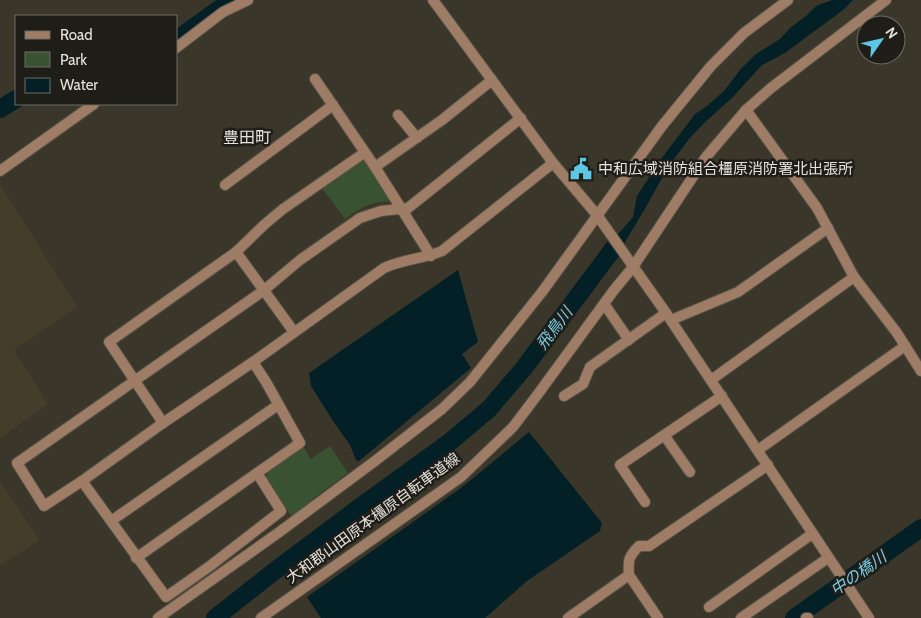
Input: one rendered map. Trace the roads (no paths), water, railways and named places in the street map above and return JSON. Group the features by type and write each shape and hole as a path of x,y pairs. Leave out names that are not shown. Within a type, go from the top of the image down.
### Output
{"street":[{"path":"178,46 223,12 248,0"},
{"path":"433,0 553,162 599,218 669,316 869,618"},
{"path":"158,618 285,528 375,461 442,409 470,382 599,218 662,126 711,66 744,33 788,0"},
{"name":"大和郡山田原本橿原自転車道線","path":"261,618 461,477 513,427 614,290 706,157 746,110 771,88 886,0"},
{"path":"315,79 432,256"},
{"path":"374,167 442,120 492,80"},
{"path":"0,171 93,105"},
{"path":"225,185 333,105"},
{"path":"746,110 817,208 854,277 897,333 921,371"},
{"path":"398,115 417,138"},
{"path":"521,118 408,208 381,211 360,218 300,260 263,290 17,463 44,506 253,362 384,268 410,259 432,256 442,251 553,162"},
{"path":"163,423 109,342 236,252 283,209 364,153"},
{"path":"564,396 583,384 590,367 629,340 669,316 738,292 828,228"},
{"path":"236,252 294,332"},
{"path":"711,380 854,277"},
{"path":"607,308 629,340"},
{"path":"758,450 905,346"},
{"path":"136,558 300,443 253,362"},
{"path":"645,502 620,465 722,396"},
{"path":"110,521 278,405"},
{"path":"664,435 690,472"},
{"path":"658,618 629,574 628,562 631,554 639,546 649,546 768,465"},
{"path":"82,481 166,597 210,566 281,511 257,473"},
{"path":"709,607 812,534"},
{"path":"741,618 828,558"},
{"path":"568,618 629,574"}],"water":[{"path":"832,0 853,0 843,10 785,53 762,65 732,98 703,124 668,167 625,242 608,262 596,264 633,217 637,196 661,159 695,114 724,91 740,70 756,54 780,39 816,6"},
{"path":"458,270 478,342 462,354 471,368 359,461 356,460 350,445 311,386 309,373"},
{"path":"529,432 602,523 600,531 527,581 485,618 321,618 307,597 461,488"}],"waterway":[{"path":"178,39 222,7 237,0"},
{"path":"0,109 15,100"},
{"name":"飛鳥川","path":"215,618 272,573 451,441 489,409 524,368 616,245"},
{"name":"中の橋川","path":"794,618 921,528"}],"place":[{"name":"中和広域消防組合橿原消防署北出張所","path":"581,169"}],"district":[{"name":"豊田町","path":"247,137"}]}
